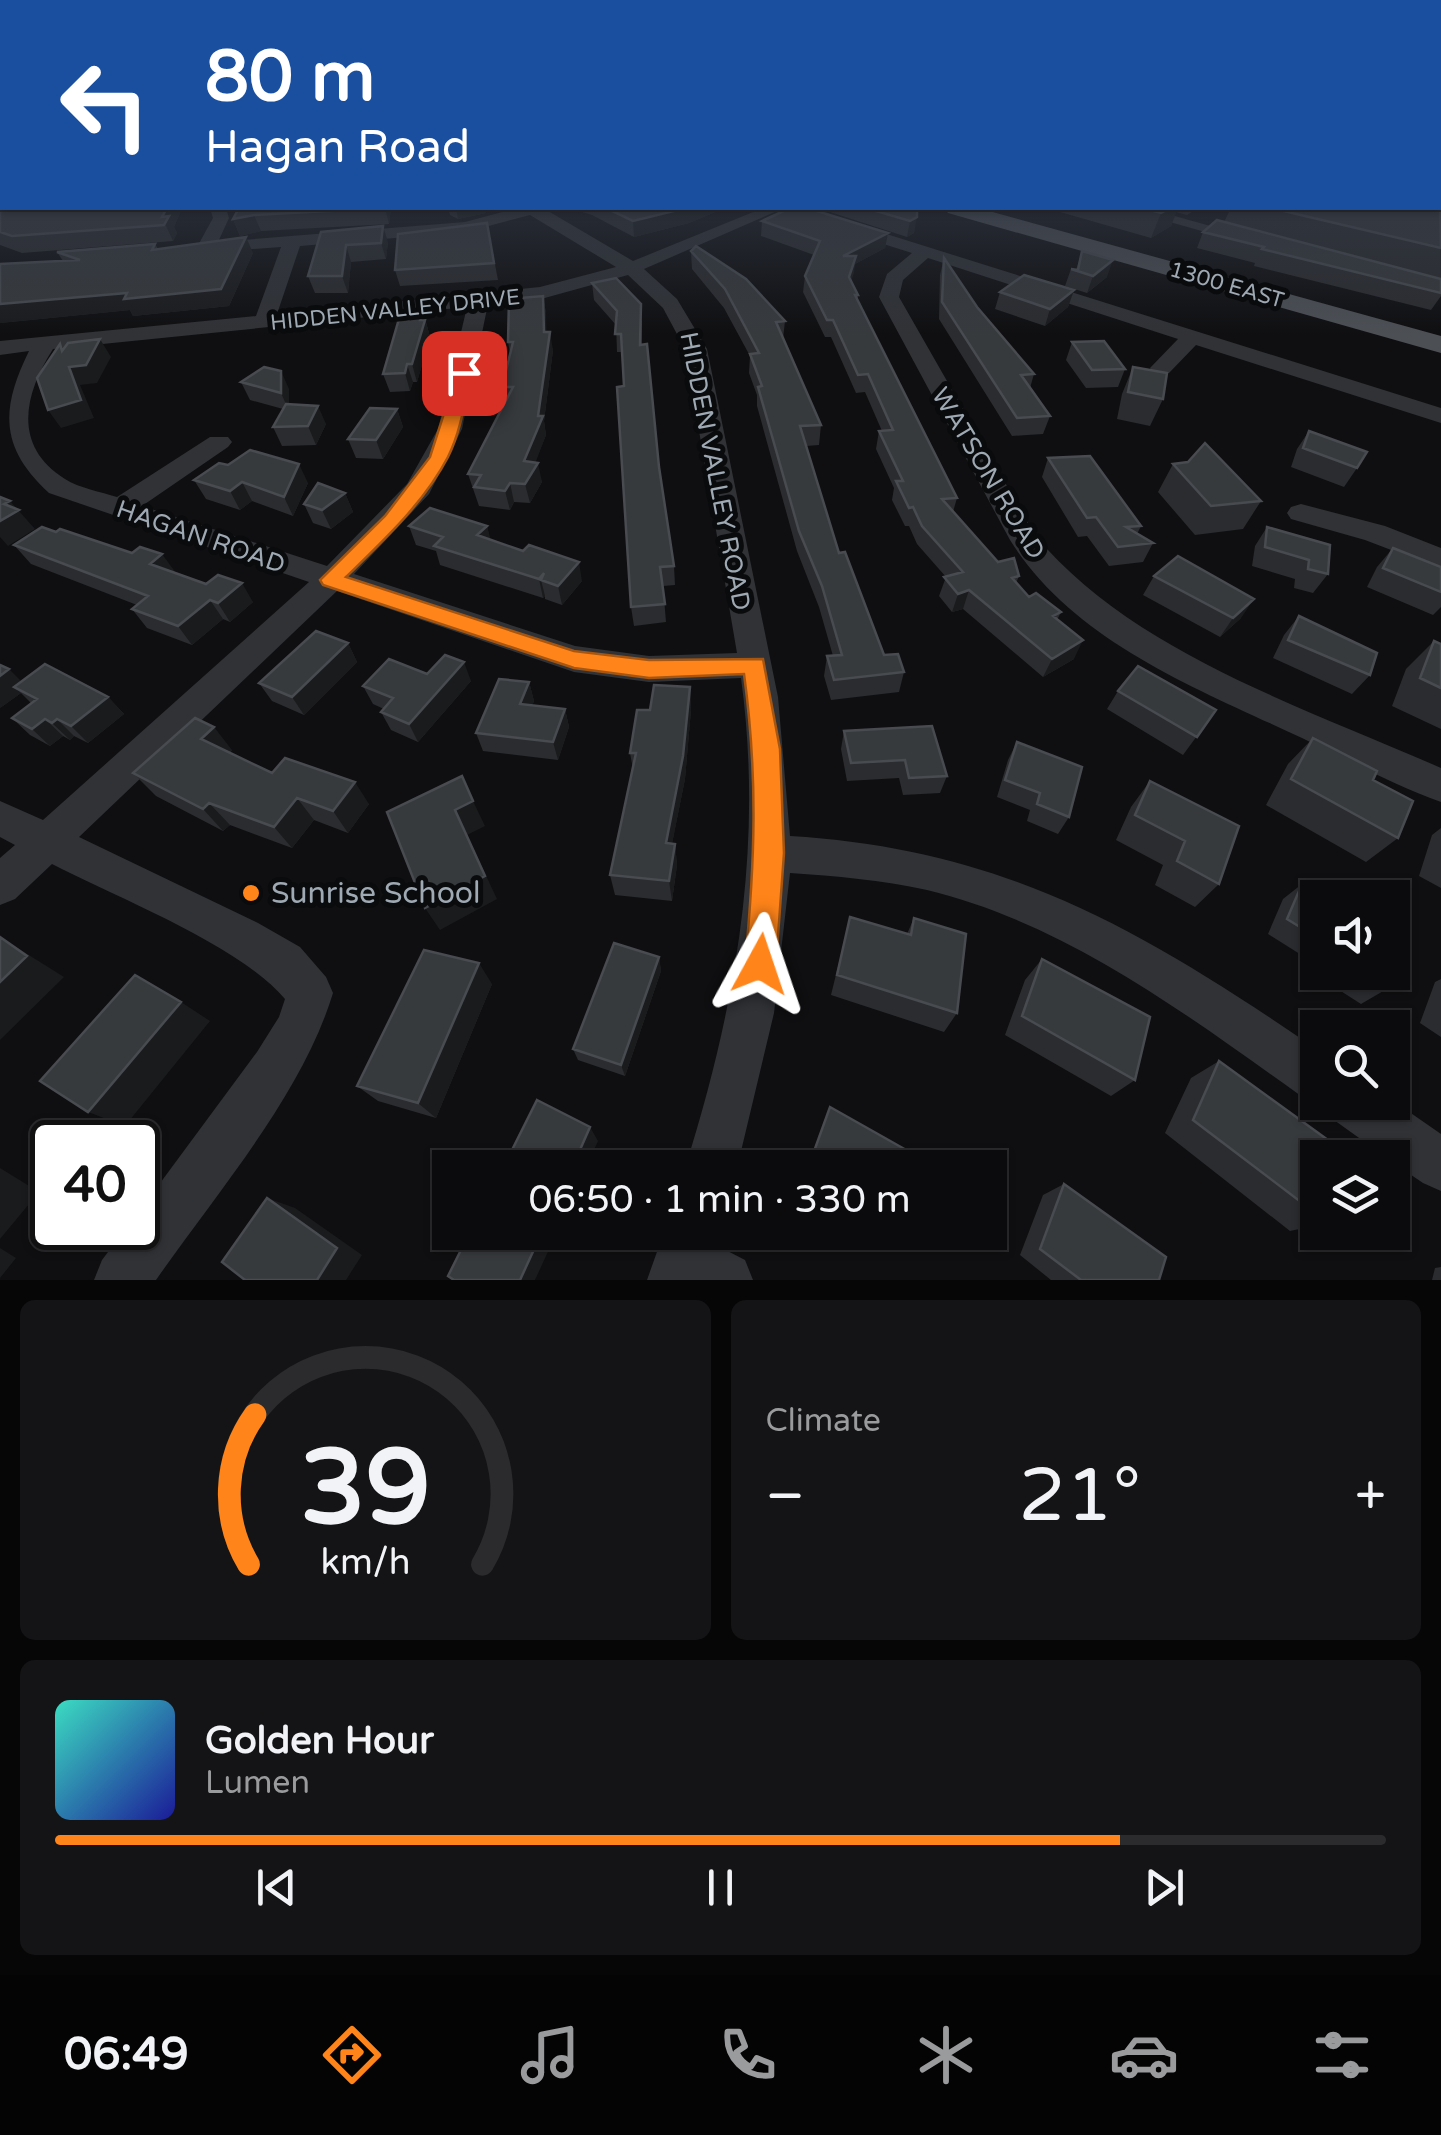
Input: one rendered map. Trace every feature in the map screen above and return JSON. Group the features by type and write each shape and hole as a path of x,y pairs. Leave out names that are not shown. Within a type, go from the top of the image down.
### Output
{"main road":[{"name":"1300 EAST","path":"995,216 1441,345"}],"street":[{"path":"220,216 196,249 466,227 505,216"},
{"name":"HIDDEN VALLEY ROAD","path":"544,216 665,295 690,330 754,665 767,749 770,853 760,964 733,1097 717,1150"},
{"name":"HIDDEN VALLEY DRIVE","path":"0,348 478,302 561,289 629,270 778,216"},
{"path":"812,216 1441,416"},
{"path":"1158,216 1274,246"},
{"path":"264,322 292,242"},
{"name":"WATSON ROAD","path":"926,252 894,278 890,288 893,307 1008,514 1046,568 1116,628 1162,657 1441,786"},
{"path":"0,885 392,520 439,457 457,403 478,302"},
{"path":"1161,368 1192,337"},
{"name":"HAGAN ROAD","path":"46,343 6,404 2,427 8,450 40,478 574,660 649,669 754,665"},
{"path":"120,508 219,442"},
{"path":"1301,513 1375,533 1441,559"},
{"path":"0,818 243,938 284,963 310,993 298,1030 274,1069 122,1280"},
{"path":"770,853 829,853 914,866 1000,891 1095,932 1192,990 1300,1065"},
{"path":"1377,1120 1441,1165"}],"building":[{"path":"0,216 169,216 164,225 12,236 0,232"},
{"path":"622,216 654,216 633,221"},
{"path":"773,216 832,216 888,233 843,256 856,256 849,277 855,295 957,498 942,499 998,562 1014,558 1019,576 1012,578 1029,597 1036,593 1061,612 1053,616 1083,640 1052,659 969,590 958,594 944,577 963,572 922,526 913,507 909,508 896,481 903,481 879,431 893,430 868,374 858,375 833,320 827,320 805,276 820,241 762,221"},
{"path":"892,216 917,216 910,221"},
{"path":"1304,216 1440,216 1441,248"},
{"path":"1217,220 1441,279 1441,293 1203,232"},
{"path":"487,223 494,263 395,270 398,234"},
{"path":"383,226 381,243 346,245 342,276 308,276 321,232"},
{"path":"246,237 221,289 124,299 127,293 0,304 0,264 80,260 57,252 155,244 152,250"},
{"path":"696,246 746,279 785,321 776,322 821,425 800,426 839,553 845,552 884,655 898,654 904,672 834,680 827,656 842,655 822,586 799,531 758,387 762,386 750,354 759,353 725,289 691,251"},
{"path":"1082,251 1113,260 1093,276 1071,269 1078,270"},
{"path":"944,258 977,307 1034,374 1021,375 1050,416 1017,418 942,302"},
{"path":"1024,275 1074,290 1050,309 1000,292"},
{"path":"616,278 641,304 640,345 647,344 674,566 660,567 665,604 631,607 617,387 624,386 621,334 615,334 617,311 592,283"},
{"path":"543,296 544,332 550,332 538,416 543,416 524,461 538,463 525,484 510,483 505,491 474,487 481,475 468,474 513,387 502,387 513,342 508,342 509,299"},
{"path":"423,311 420,320 425,320 412,364 407,364 405,373 383,374 401,312"},
{"path":"100,339 86,365 69,367 81,400 48,410 37,378 60,344 62,351 68,343"},
{"path":"1104,341 1125,369 1092,370 1072,342"},
{"path":"264,367 281,371 281,393 241,382"},
{"path":"1133,367 1167,373 1163,399 1128,392"},
{"path":"286,404 318,406 308,426 273,427"},
{"path":"370,408 397,409 376,440 348,439"},
{"path":"1309,431 1367,452 1357,468 1303,448"},
{"path":"1205,443 1261,501 1211,506 1173,464 1188,462"},
{"path":"250,450 299,464 284,497 242,482 230,491 194,480 219,463 228,465"},
{"path":"1090,456 1141,526 1126,527 1153,543 1118,547 1096,517 1087,518 1048,458"},
{"path":"318,483 345,493 322,510 304,504"},
{"path":"0,497 10,501 4,504 19,510 0,521"},
{"path":"430,508 487,526 477,535 523,551 529,545 579,562 558,586 541,580 544,573 539,579 434,546 443,537 409,526"},
{"path":"42,527 56,532 60,529 132,553 140,547 162,554 150,564 206,584 218,575 242,583 218,603 210,600 178,626 132,609 148,596 14,545"},
{"path":"1267,527 1330,545 1328,574 1308,569 1309,560 1265,547"},
{"path":"1393,548 1441,567 1441,592 1383,568"},
{"path":"1178,556 1254,599 1233,618 1154,576"},
{"path":"1299,616 1377,653 1370,675 1288,640"},
{"path":"316,631 348,643 292,697 259,683"},
{"path":"1434,641 1441,644 1441,688 1420,678"},
{"path":"445,655 464,662 409,724 381,712 393,698 363,686 389,659 427,674"},
{"path":"45,664 108,697 71,726 57,719 52,723 45,719 32,729 12,718 37,699 14,687"},
{"path":"1138,666 1216,710 1197,737 1118,691"},
{"path":"499,679 529,682 520,704 565,709 553,742 476,733"},
{"path":"654,685 690,687 683,756 666,843 675,844 669,881 610,875 636,753 630,753 637,710 650,710"},
{"path":"195,718 214,727 201,739 272,773 285,758 355,782 333,811 297,798 274,827 209,803 203,809 133,773"},
{"path":"932,726 947,776 909,778 905,760 851,763 844,731"},
{"path":"1313,738 1377,771 1373,780 1413,801 1398,838 1291,779"},
{"path":"1017,742 1082,767 1069,817 1037,804 1040,793 1005,780"},
{"path":"462,776 473,801 455,810 485,876 425,908 387,812"},
{"path":"1150,781 1239,826 1219,884 1177,861 1185,841 1135,815"},
{"path":"1300,889 1300,927 1287,919"},
{"path":"850,917 911,935 914,918 966,934 957,1013 837,975"},
{"path":"0,937 27,956 0,982"},
{"path":"614,943 659,957 621,1065 573,1049"},
{"path":"424,950 479,963 418,1103 357,1086"},
{"path":"1042,959 1150,1017 1135,1080 1022,1016"},
{"path":"135,975 181,1002 88,1112 40,1081"},
{"path":"1219,1061 1328,1140 1300,1140 1300,1201 1193,1120"},
{"path":"537,1100 590,1127 580,1150 512,1150"},
{"path":"830,1107 906,1150 814,1150"},
{"path":"1064,1184 1166,1257 1159,1280 1081,1280 1040,1249"},
{"path":"267,1198 337,1248 317,1280 245,1280 222,1262"},
{"path":"461,1250 534,1250 520,1280 454,1280 448,1276"}],"place":[{"name":"Sunrise School","path":"251,893"}],"route":[{"path":"464,373 450,429 439,457 419,488 330,580 574,660 649,669 754,665 767,749 770,853 760,964"}]}
